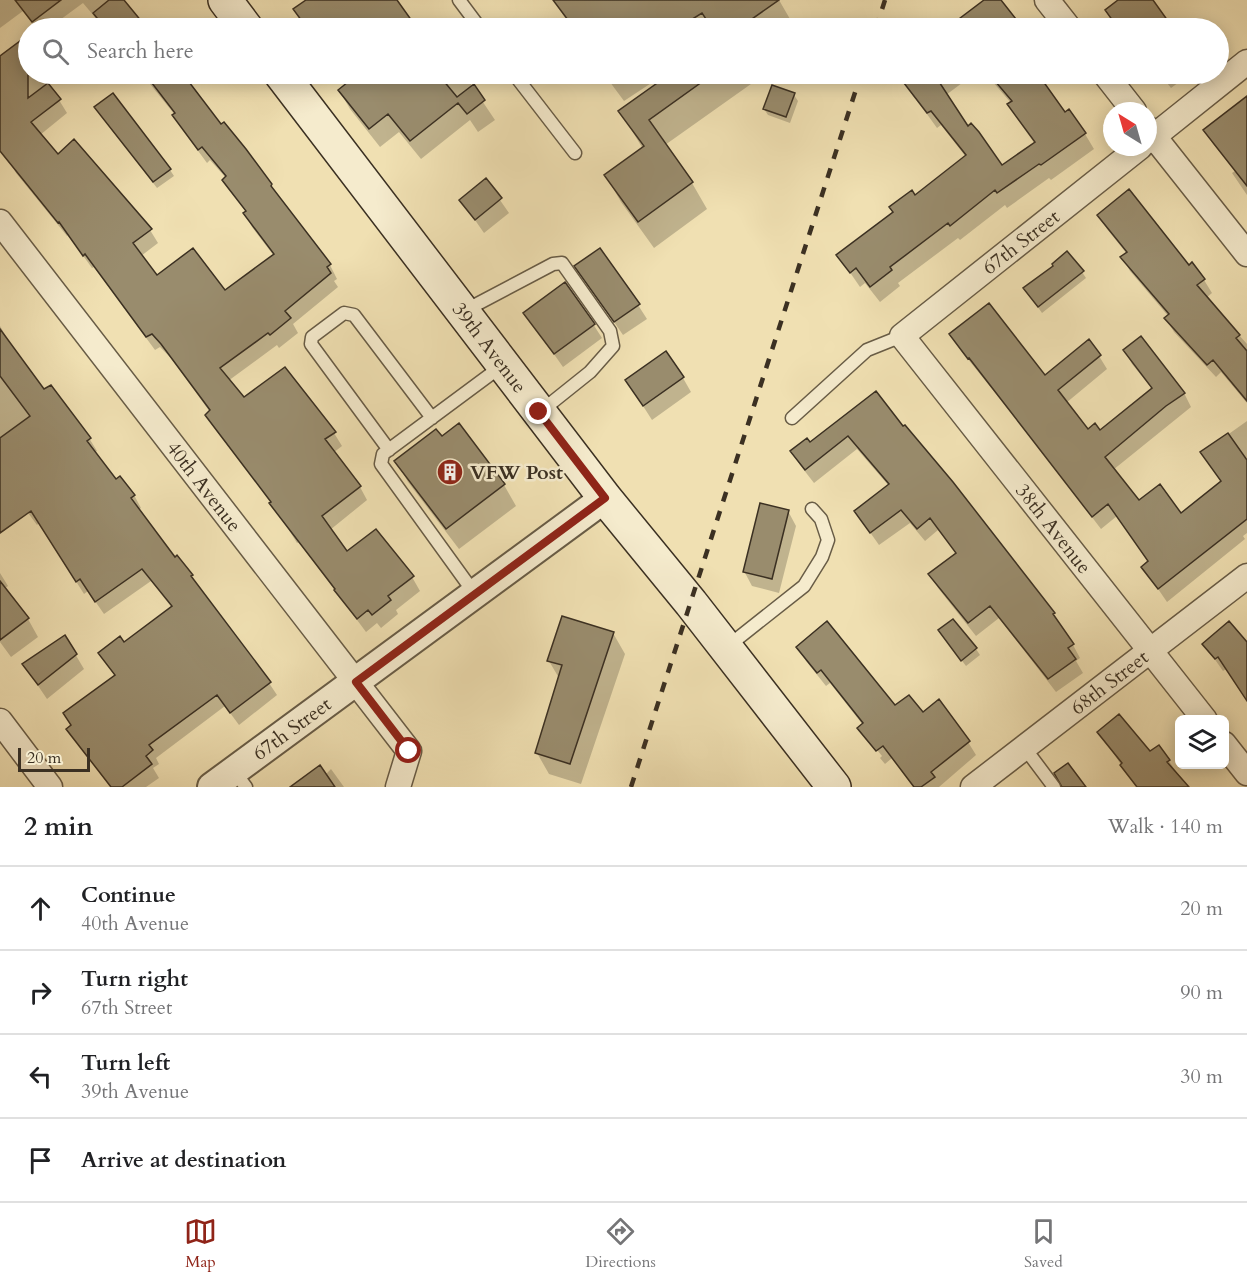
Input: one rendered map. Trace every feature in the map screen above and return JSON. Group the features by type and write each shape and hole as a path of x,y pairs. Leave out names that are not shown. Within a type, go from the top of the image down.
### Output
{"main road":[{"path":"225,0 238,18"},
{"name":"39th Avenue","path":"289,84 605,498 834,787"}],"street":[{"path":"1047,0 1061,18"},
{"name":"67th Street","path":"1229,76 1247,62"},
{"path":"1113,84 1127,102"},
{"name":"67th Street","path":"1157,130 1218,84"},
{"path":"1157,150 1247,254"},
{"name":"67th Street","path":"902,336 1125,156"},
{"name":"40th Avenue","path":"0,222 409,751 398,787"},
{"name":"38th Avenue","path":"902,336 1201,715"},
{"name":"67th Street","path":"230,782 356,682 605,498"},
{"name":"68th Street","path":"973,787 1247,576"},
{"path":"0,721 50,787"},
{"path":"1229,750 1247,773"}],"lane":[{"path":"459,0 472,18"},
{"path":"522,84 575,153"},
{"path":"462,312 553,264 562,263 610,332 613,346 590,372 539,412"},
{"path":"389,450 311,344 312,337 344,313 354,315 432,417"},
{"path":"792,418 867,350 902,336"},
{"path":"475,594 381,464 383,454 503,365"},
{"path":"726,648 793,596 804,586 814,571 828,540 821,519 812,509"},
{"path":"1024,747 1054,787"}],"building":[{"path":"15,0 61,0 37,18 29,18"},
{"path":"109,0 124,0 139,18 97,18 93,13"},
{"path":"306,0 397,0 410,18 300,18 293,9"},
{"path":"553,0 779,0 753,18 705,18 702,13 694,18 566,18"},
{"path":"984,0 1001,0 1015,18 960,18"},
{"path":"1118,0 1153,0 1166,18 1111,18 1105,10"},
{"path":"18,42 18,84 28,84 28,98 49,84 61,99 31,122 58,154 74,139 152,229 133,243 157,275 193,248 225,290 274,254 243,213 246,211 222,180 226,176 202,147 198,150 172,115 175,113 153,84 191,84 221,124 224,122 246,149 272,184 271,186 331,264 327,267 331,273 285,311 291,318 270,335 268,333 220,368 244,397 285,367 336,432 325,439 361,486 322,516 347,551 376,529 414,576 388,596 391,600 372,615 368,610 357,619 205,415 210,410 161,344 152,334 146,337 85,254 83,256 59,222 0,151 0,56"},
{"path":"346,84 446,84 457,97 474,84 485,100 467,114 458,103 410,141 388,114 369,129 338,90"},
{"path":"656,84 699,84 649,120 693,182 638,222 604,175 644,146 618,111"},
{"path":"905,84 941,84 968,126 971,123 979,132 1002,165 1035,142 1007,104 1012,101 998,84 1045,84 1065,112 1069,109 1086,133 997,193 995,190 950,226 948,223 890,267 892,270 870,287 856,268 850,273 836,255 893,212 889,207 912,190 915,195 966,155 931,111 927,113"},
{"path":"772,85 795,93 786,117 763,109"},
{"path":"113,93 171,169 153,182 94,107"},
{"path":"1247,96 1247,186 1203,130"},
{"path":"486,178 502,198 475,220 459,200"},
{"path":"1129,189 1189,265 1192,262 1205,279 1197,285 1240,335 1236,338 1247,351 1247,401 1213,360 1207,365 1164,318 1169,314 1120,257 1127,252 1097,215"},
{"path":"600,248 640,304 614,322 574,266"},
{"path":"1067,251 1084,271 1038,307 1023,288 1053,266 1052,264"},
{"path":"565,282 595,324 554,354 523,313"},
{"path":"989,303 1045,375 1089,339 1101,355 1058,390 1088,429 1095,423 1100,430 1152,388 1123,350 1141,336 1185,393 1105,457 1139,500 1160,484 1181,513 1221,481 1200,452 1228,433 1247,460 1247,519 1158,589 1141,567 1148,561 1108,504 1092,517 949,334"},
{"path":"0,329 44,389 51,385 91,438 87,441 116,479 120,476 135,495 131,498 175,557 177,555 193,575 191,576 271,682 230,713 217,695 149,745 153,750 146,756 152,764 122,787 111,787 66,729 71,725 63,713 115,675 98,653 120,636 124,642 172,606 142,569 95,602 80,579 76,582 31,511 0,533 0,438 30,416 0,376"},
{"path":"666,351 684,377 643,406 625,380"},
{"path":"876,391 903,426 905,425 953,482 1055,613 1053,614 1074,644 1068,648 1076,659 1048,679 990,606 968,623 928,574 956,553 930,518 917,529 901,510 870,533 854,511 889,484 848,436 805,470 790,451 807,438 810,442"},
{"name":"VFW Post","path":"459,423 505,484 446,529 394,461 436,429 442,436"},
{"path":"760,503 789,510 772,579 743,572"},
{"path":"0,581 29,618 0,640"},
{"path":"562,616 614,632 570,764 535,753 562,665 547,661"},
{"path":"953,619 977,648 961,661 938,630"},
{"path":"827,621 895,705 909,695 923,712 939,699 970,741 931,772 935,777 921,787 914,787 883,746 876,751 857,728 863,723 821,670 817,673 796,647"},
{"path":"1229,621 1247,642 1247,701 1218,657 1215,659 1202,644"},
{"path":"65,635 77,654 38,685 22,664"},
{"path":"1119,714 1150,751 1159,745 1170,760 1167,762 1189,787 1137,787 1120,765 1122,763 1097,732"},
{"path":"1068,763 1086,787 1062,787 1054,773"},
{"path":"320,765 335,787 290,787"}],"railway":[{"path":"879,18 885,0"},
{"path":"631,787 858,84"}],"place":[{"name":"VFW Post","path":"450,472"}],"route":[{"path":"409,751 356,682 605,498 539,412"}]}
